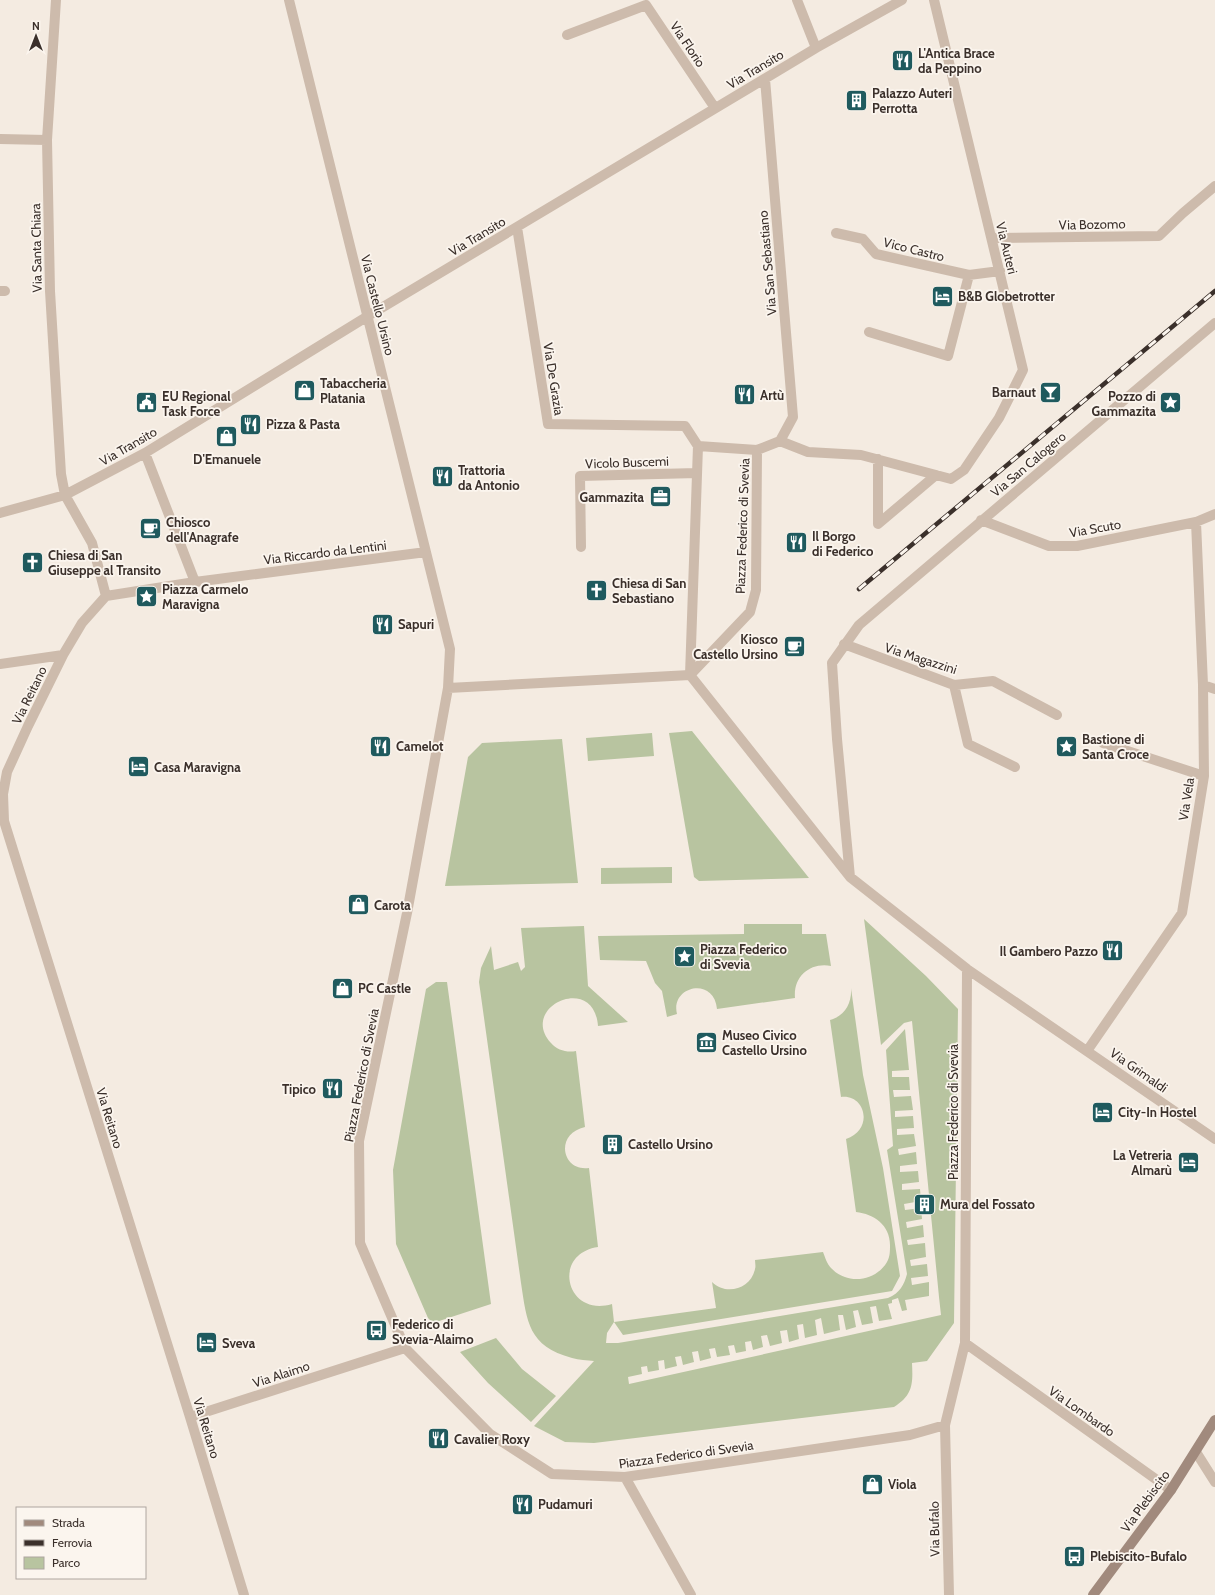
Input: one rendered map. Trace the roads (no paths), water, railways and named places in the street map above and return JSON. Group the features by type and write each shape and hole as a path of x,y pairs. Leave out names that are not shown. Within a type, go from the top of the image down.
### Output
{"main road":[{"name":"Via Plebiscito","path":"1093,1595 1171,1490 1215,1420"}],"street":[{"name":"Via Santa Chiara","path":"56,0 47,140 50,291 61,474 65,495 92,543 106,596"},
{"name":"Via Castello Ursino","path":"289,0 441,616"},
{"path":"797,0 816,48"},
{"name":"Via Transito","path":"0,513 65,495 145,453 368,316 765,78 902,0"},
{"name":"Via Auteri","path":"780,442 808,452 861,455 951,480 964,470 999,418 1023,370 934,0"},
{"name":"Via Florio","path":"567,35 646,5 716,108"},
{"name":"Via San Sebastiano","path":"765,78 793,417 780,442"},
{"path":"0,140 47,140"},
{"name":"Via Bozomo","path":"992,238 1159,236 1215,186"},
{"name":"Via De Grazia","path":"517,227 548,424 685,426 698,446"},
{"name":"Vico Castro","path":"836,233 863,239 876,254 969,276"},
{"path":"868,332 948,356 969,276 1000,271"},
{"name":"Via San Calogero","path":"850,877 837,739 832,663 844,644 859,625 1215,323"},
{"path":"757,450 780,442"},
{"path":"698,446 690,675 850,877 967,969"},
{"name":"Piazza Federico di Svevia","path":"690,675 750,612 756,590 757,450 698,446"},
{"path":"145,453 195,582"},
{"path":"878,459 878,524 936,475"},
{"name":"Vicolo Buscemi","path":"582,547 580,476 697,473"},
{"name":"Via Scuto","path":"981,520 1049,546 1077,546 1196,522 1215,514"},
{"name":"Via Vela","path":"1087,1051 1182,913 1204,776 1203,684 1196,522"},
{"name":"Via Riccardo da Lentini","path":"106,596 195,582 426,552"},
{"name":"Via Reitano","path":"106,596 82,623 63,655 7,772 3,794 2,822 190,1417 244,1595"},
{"name":"Piazza Federico di Svevia","path":"441,616 450,649 448,688 407,913 359,1141 360,1243 405,1348 490,1434 552,1474 625,1477 910,1435 945,1425 965,1343 967,969"},
{"name":"Via Magazzini","path":"844,644 866,654 954,684 993,681 1056,716"},
{"path":"0,664 63,655"},
{"path":"448,688 690,675"},
{"path":"954,684 968,744 1016,767"},
{"path":"1203,684 1215,689"},
{"path":"1103,743 1204,776"},
{"name":"Via Grimaldi","path":"967,969 1215,1139"},
{"name":"Via Lombardo","path":"965,1343 1171,1490"},
{"name":"Via Alaimo","path":"190,1417 405,1348"},
{"name":"Via Bufalo","path":"945,1425 948,1595"},
{"path":"1196,1452 1215,1482"},
{"path":"625,1477 691,1595"}],"railway":[{"path":"859,589 1215,291"}],"place":[{"name":"L'Antica Brace da Peppino","path":"903,60"},
{"name":"Palazzo Auteri Perrotta","path":"857,100"},
{"name":"B&B Globetrotter","path":"943,296"},
{"name":"Tabaccheria Platania","path":"304,390"},
{"name":"Barnaut","path":"1051,392"},
{"name":"Artù","path":"744,395"},
{"name":"EU Regional Task Force","path":"146,403"},
{"name":"Pozzo di Gammazita","path":"1171,403"},
{"name":"Pizza & Pasta","path":"250,424"},
{"name":"D'Emanuele","path":"227,437"},
{"name":"Trattoria da Antonio","path":"442,477"},
{"name":"Gammazita","path":"660,497"},
{"name":"Chiosco dell'Anagrafe","path":"150,529"},
{"name":"Il Borgo di Federico","path":"796,543"},
{"name":"Chiesa di San Giuseppe al Transito","path":"32,562"},
{"name":"Chiesa di San Sebastiano","path":"597,590"},
{"name":"Piazza Carmelo Maravigna","path":"147,596"},
{"name":"Sapuri","path":"383,624"},
{"name":"Kiosco Castello Ursino","path":"794,646"},
{"name":"Camelot","path":"380,746"},
{"name":"Bastione di Santa Croce","path":"1066,746"},
{"name":"Casa Maravigna","path":"138,767"},
{"name":"Carota","path":"358,905"},
{"name":"Il Gambero Pazzo","path":"1113,951"},
{"name":"Piazza Federico di Svevia","path":"685,956"},
{"name":"PC Castle","path":"343,988"},
{"name":"Museo Civico Castello Ursino","path":"706,1042"},
{"name":"Tipico","path":"332,1089"},
{"name":"City-In Hostel","path":"1102,1112"},
{"name":"Castello Ursino","path":"612,1144"},
{"name":"La Vetreria Almarù","path":"1188,1162"},
{"name":"Mura del Fossato","path":"925,1204"},
{"name":"Federico di Svevia-Alaimo","path":"376,1331"},
{"name":"Sveva","path":"206,1343"},
{"name":"Cavalier Roxy","path":"438,1439"},
{"name":"Viola","path":"872,1484"},
{"name":"Pudamuri","path":"523,1504"},
{"name":"Plebiscito-Bufalo","path":"1075,1556"}]}
